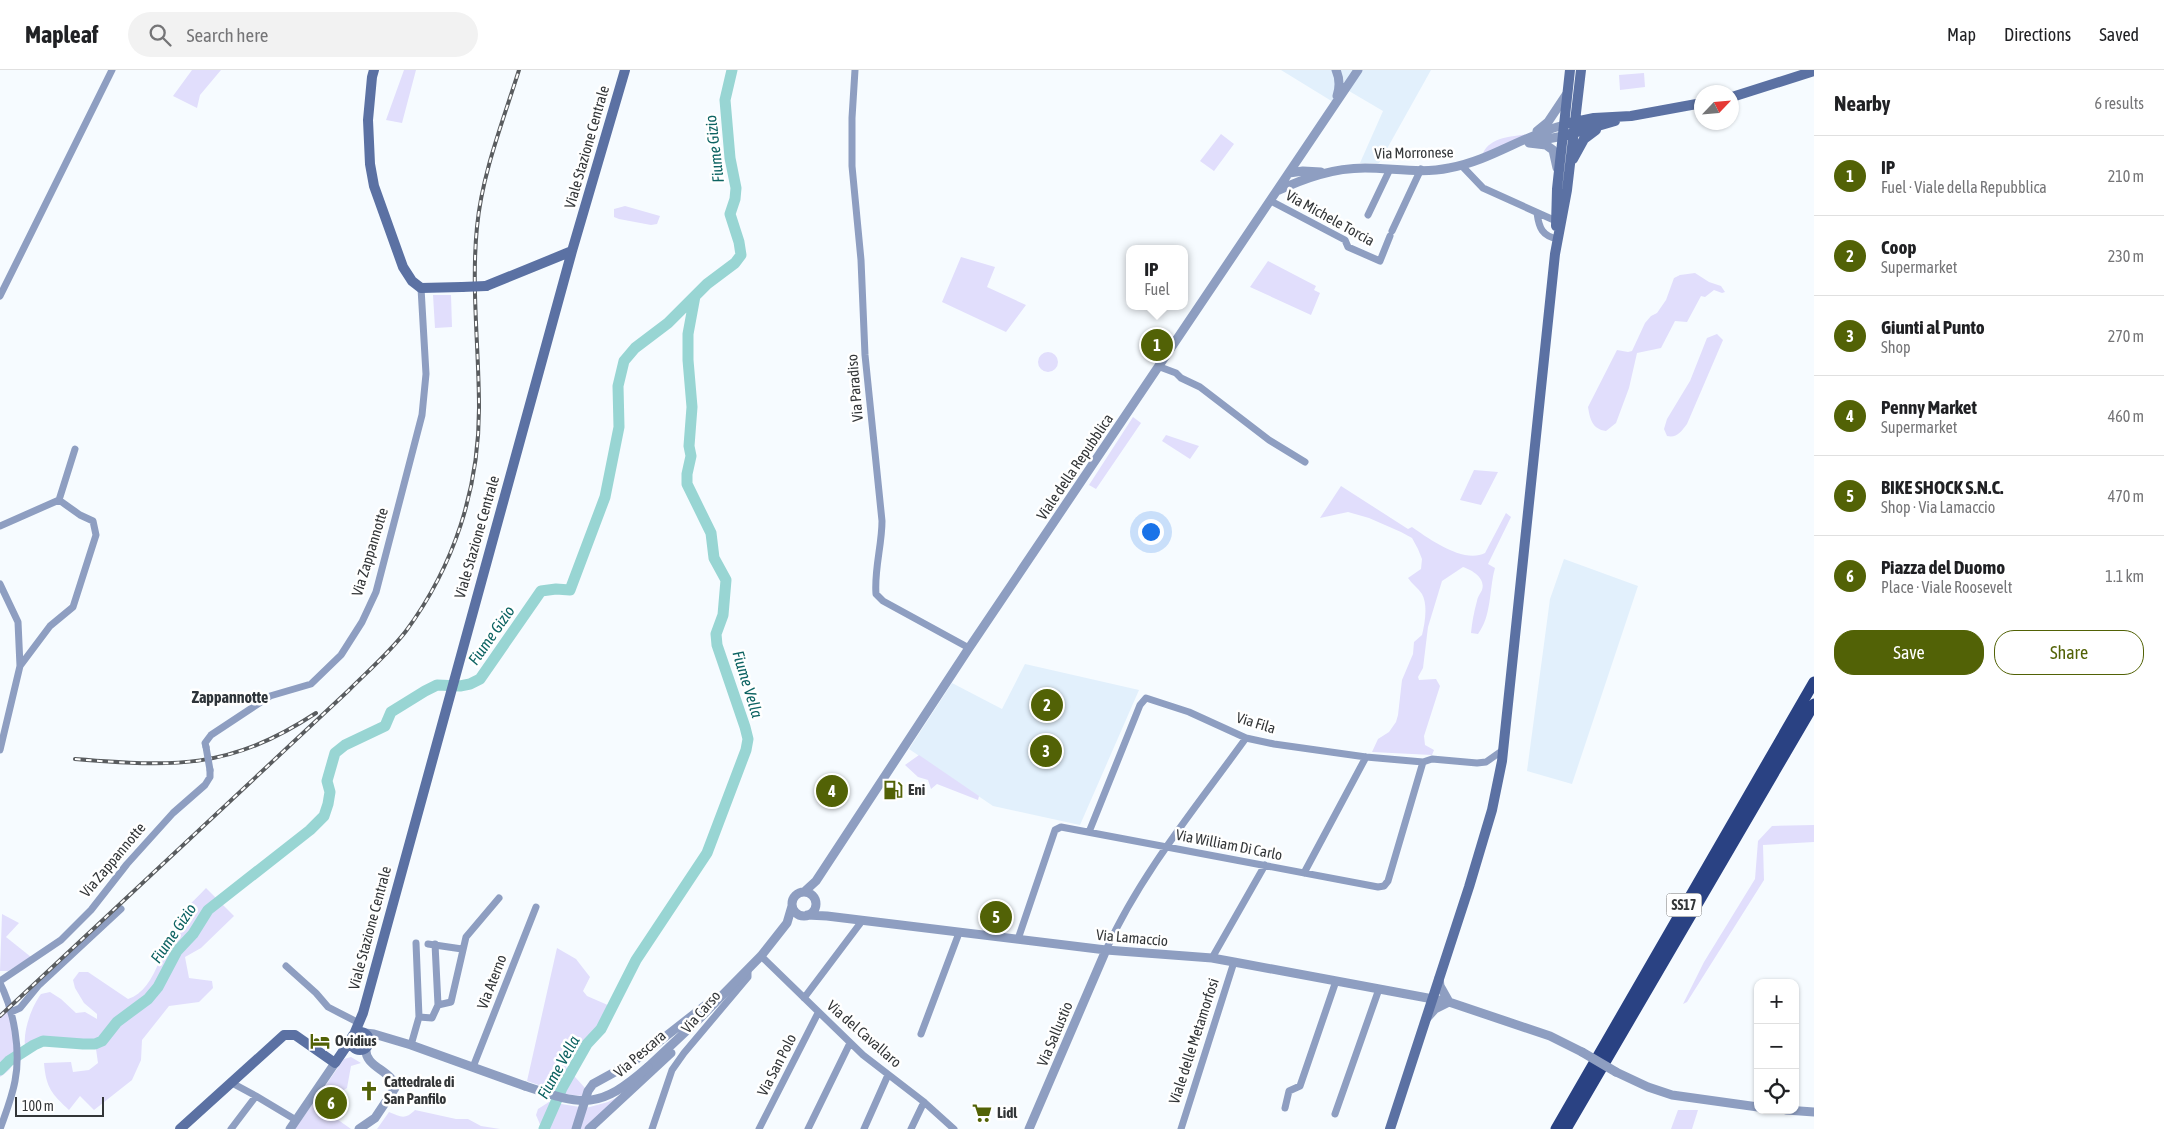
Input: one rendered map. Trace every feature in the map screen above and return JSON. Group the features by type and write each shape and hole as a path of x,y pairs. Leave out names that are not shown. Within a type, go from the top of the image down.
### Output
{"highway":[{"name":"SS17","path":"1556,1129 1814,682"},
{"name":"SS17","path":"1566,1129 1814,704"}],"main road":[{"path":"374,70 368,120 370,164 374,186 403,267 412,281 421,288 486,286 572,251"},
{"name":"Viale Stazione Centrale","path":"338,1060 361,1035 449,695 572,251 625,70"},
{"path":"1570,70 1573,92 1583,107 1594,118"},
{"path":"1557,239 1557,189 1569,129 1573,92 1581,70"},
{"path":"1739,95 1814,71"},
{"path":"1569,129 1594,118 1631,116 1694,104"},
{"path":"1569,129 1605,125 1631,116"},
{"path":"1569,169 1576,150 1584,139 1605,125"},
{"path":"1390,1129 1492,810 1503,750 1555,254 1569,169 1569,129"},
{"path":"180,1129 287,1034 295,1036 338,1060"}],"street":[{"path":"0,296 112,70"},
{"name":"Via Paradiso","path":"855,70 852,166 861,260 865,355 882,520 882,542 875,582 876,594 883,601 969,648"},
{"path":"1333,107 1339,87 1339,76 1336,70"},
{"path":"1343,70 1351,73 1357,71"},
{"name":"Viale della Repubblica","path":"804,892 816,880 969,648 1160,367 1357,71"},
{"name":"Via Morronese","path":"1529,140 1548,122 1573,92"},
{"name":"Via Morronese","path":"1277,192 1324,172 1346,168 1421,170 1462,166 1529,140 1543,130 1569,129"},
{"path":"1529,140 1546,144 1553,150 1557,161 1557,189"},
{"path":"1303,152 1305,162 1310,171"},
{"path":"1462,166 1484,188 1556,221"},
{"path":"1368,215 1390,169"},
{"name":"Via Michele Torcia","path":"1270,201 1345,240 1348,247 1380,261 1421,170"},
{"name":"Via Morronese","path":"1289,173 1324,172"},
{"path":"1289,173 1294,179 1304,179"},
{"path":"1537,213 1541,230 1548,236 1557,239"},
{"name":"Via Zappannotte","path":"0,982 49,950 67,934 91,910 127,864 173,813 205,785 210,777 210,770 205,743 211,735 270,696 312,684 340,655 362,622 376,592 422,415 426,374 421,288"},
{"path":"1160,367 1176,373 1181,378 1200,388 1269,440 1305,462"},
{"path":"0,526 59,500 75,449"},
{"path":"20,666 50,626 73,607 96,535 93,521 80,515 59,500"},
{"path":"0,584 18,622 20,642 20,666 0,750"},
{"path":"20,642 32,649"},
{"name":"Via Fila","path":"1089,832 1140,705 1146,698 1189,712 1246,738 1274,744 1366,757 1423,762 1432,759 1477,764 1486,762 1503,750"},
{"path":"1106,950 1134,899 1167,847 1246,738"},
{"path":"1304,873 1366,757"},
{"name":"Via William Di Carlo","path":"1018,940 1055,830 1062,827 1378,887 1384,886 1388,881 1423,762"},
{"path":"1212,958 1265,865"},
{"name":"Viale della Repubblica","path":"815,901 816,880"},
{"path":"815,901 814,910 806,915 796,913 792,906 794,896 804,892 815,901 819,910 827,916"},
{"path":"438,1004 451,1002 462,949 469,933 499,898"},
{"name":"Via Pescara","path":"788,923 792,906"},
{"name":"Via Aterno","path":"473,1067 536,907"},
{"path":"11,1012 20,1008 38,986 121,909"},
{"name":"Via Pescara","path":"361,1035 376,1038 384,1036 564,1099 589,1102 615,1092 648,1067 748,970 788,923 806,915"},
{"name":"Via Lamaccio","path":"806,915 1106,950 1212,958 1448,1002 1550,1036 1648,1088 1672,1095 1754,1106"},
{"path":"804,998 862,921"},
{"path":"922,1034 959,933"},
{"path":"411,1045 419,1017 416,943"},
{"path":"419,1017 432,1018 438,1004 431,944 462,949"},
{"name":"Via Sallustio","path":"1029,1129 1106,950"},
{"name":"Via del Cavallaro","path":"760,956 850,1043 924,1102 954,1129"},
{"name":"Viale delle Metamorfosi","path":"1181,1129 1234,962"},
{"path":"286,966 315,992 328,1007 361,1035 369,1059 393,1079 396,1088 375,1118 359,1129"},
{"name":"Via Carso","path":"652,1129 672,1070 684,1052 748,977 748,970"},
{"path":"1426,1019 1435,1009 1448,1002 1440,986 1439,978"},
{"path":"1285,1108 1289,1091 1300,1086 1336,981"},
{"path":"0,982 11,1012 16,1055 13,1090 0,1129"},
{"path":"1335,1114 1379,989"},
{"path":"576,1129 588,1091 593,1084 633,1062 709,1002 720,998"},
{"name":"Via San Polo","path":"759,1129 818,1013"},
{"path":"589,1129 656,1068 678,1045 686,1031"},
{"path":"808,1129 850,1043"},
{"path":"290,1129 338,1060"},
{"path":"864,1129 888,1075"},
{"path":"232,1083 296,1120"},
{"path":"231,1129 256,1096"},
{"path":"911,1129 924,1102"},
{"path":"1799,1111 1814,1112"}],"shaded area":[{"path":"192,70 221,70 200,95 197,108 173,96"},
{"path":"404,70 416,70 402,123 386,120"},
{"path":"1281,70 1431,70 1379,163 1360,163 1383,111 1349,91 1338,105"},
{"path":"1644,73 1645,87 1620,90 1619,75"},
{"path":"1221,134 1234,144 1214,171 1200,161"},
{"path":"1530,134 1482,156 1489,145 1495,141"},
{"path":"625,206 660,216 657,224 651,225 614,217 614,209"},
{"path":"961,257 995,267 987,287 1026,305 1006,332 942,302"},
{"path":"1268,261 1316,286 1314,290 1320,293 1311,315 1250,287"},
{"path":"1695,273 1709,282 1721,286 1725,292 1722,293 1714,290 1705,297 1701,296 1687,322 1675,321 1661,348 1637,353 1629,388 1616,423 1606,431 1601,430 1595,426 1591,419 1588,407 1617,350 1632,351 1645,323 1651,316 1657,313 1666,300 1674,278 1680,275"},
{"path":"433,295 451,295 452,327 435,328"},
{"path":"1717,334 1723,340 1687,424 1676,435 1667,436 1664,429 1667,419 1690,381 1707,338"},
{"path":"1048,352 1055,355 1058,362 1055,369 1048,372 1041,369 1038,362 1041,355"},
{"path":"1133,417 1141,423 1096,489 1089,485"},
{"path":"1166,435 1199,446 1190,459 1162,441"},
{"path":"1474,470 1498,472 1481,505 1460,500"},
{"path":"1341,486 1408,529 1412,527 1447,549 1467,555 1477,556 1485,553 1506,513 1511,517 1488,564 1495,568 1486,619 1478,634 1471,633 1476,605 1483,586 1480,578 1474,572 1463,567 1442,581 1428,627 1423,668 1418,677 1419,680 1436,679 1440,686 1424,736 1425,745 1434,750 1432,755 1372,752 1378,739 1389,732 1396,722 1402,680 1413,654 1414,642 1422,635 1425,614 1424,598 1408,578 1421,569 1422,559 1412,538 1369,518 1348,512 1320,518"},
{"path":"1564,559 1638,586 1572,784 1527,771 1550,599"},
{"path":"1025,664 1139,690 1080,825 993,806 909,749 952,683 1002,709"},
{"path":"919,755 979,796 978,800 937,784 931,789 928,780 918,777 905,765"},
{"path":"1814,825 1814,842 1763,845 1764,880 1687,1002 1683,1004 1704,962 1755,879 1758,841 1772,826"},
{"path":"206,888 234,916 201,948 185,957 189,978 212,981 213,988 199,1002 169,1006 142,1040 141,1060 132,1080 94,1110 80,1096 69,1110 48,1085 44,1063 71,1062 73,1072 89,1070 98,1063 95,1042 42,1040 25,1046 27,1026 31,1012 41,994 50,992 76,1013 85,1012 97,1019 97,1014 84,1003 75,988 73,980 79,972 88,972 128,999 138,993 147,985 154,974 175,923 188,906"},
{"path":"2,914 19,923 6,937 31,957 8,971 0,971"},
{"path":"557,948 576,959 590,977 583,991 587,996 610,1006 596,1031 575,1053 566,1067 585,1088 582,1096 564,1094 527,1081"},
{"path":"8,1010 13,1038 14,1061 12,1066 0,1077 0,1017"},
{"path":"351,1057 361,1063 351,1066 347,1088 335,1096 327,1090 317,1105 351,1129 295,1129 344,1059"},
{"path":"623,1094 587,1129 579,1129 586,1108 608,1102"},
{"path":"549,1102 580,1107 574,1129 542,1129 536,1115 538,1109"},
{"path":"415,1110 456,1119 468,1119 481,1126 500,1129 377,1129 389,1112 403,1117"},
{"path":"1678,1110 1698,1110 1692,1129 1671,1129"}],"waterway":[{"name":"Fiume Gizio","path":"0,1070 9,1061 43,1041 83,1044 95,1044 102,1041 117,1022 148,999 158,987 177,951 193,934 208,910 310,830 324,816 330,792 327,781 335,753 345,745 385,726 391,712 425,691 437,685 460,686 480,679 541,591 570,590 605,497 619,427 618,386 624,361 635,348 668,323 707,284 735,263 741,255 730,214 736,188 730,158 725,100 732,70"},
{"name":"Fiume Vella","path":"544,1129 562,1088 587,1044 601,1029 636,960 707,853 746,750 748,739 717,645 716,634 723,615 726,580 714,558 711,533 687,484 691,456 689,446 692,407 688,334 695,296"}],"railway":[{"path":"0,1016 378,662 406,631 438,580 460,526 469,497 474,468 479,408 475,295 477,227 488,167 519,70"},
{"path":"75,759 110,762 172,763 228,755 285,732 316,713"}],"place":[{"name":"IP","path":"1157,345"},
{"name":"Coop","path":"1047,705"},
{"name":"Giunti al Punto","path":"1046,751"},
{"name":"Eni","path":"893,790"},
{"name":"Penny Market","path":"832,791"},
{"name":"BIKE SHOCK S.N.C.","path":"996,917"},
{"name":"Ovidius","path":"320,1041"},
{"name":"Cattedrale di San Panfilo","path":"369,1091"},
{"name":"Piazza del Duomo","path":"331,1103"},
{"name":"Lidl","path":"982,1113"}],"district":[{"name":"Zappannotte","path":"230,697"}]}
